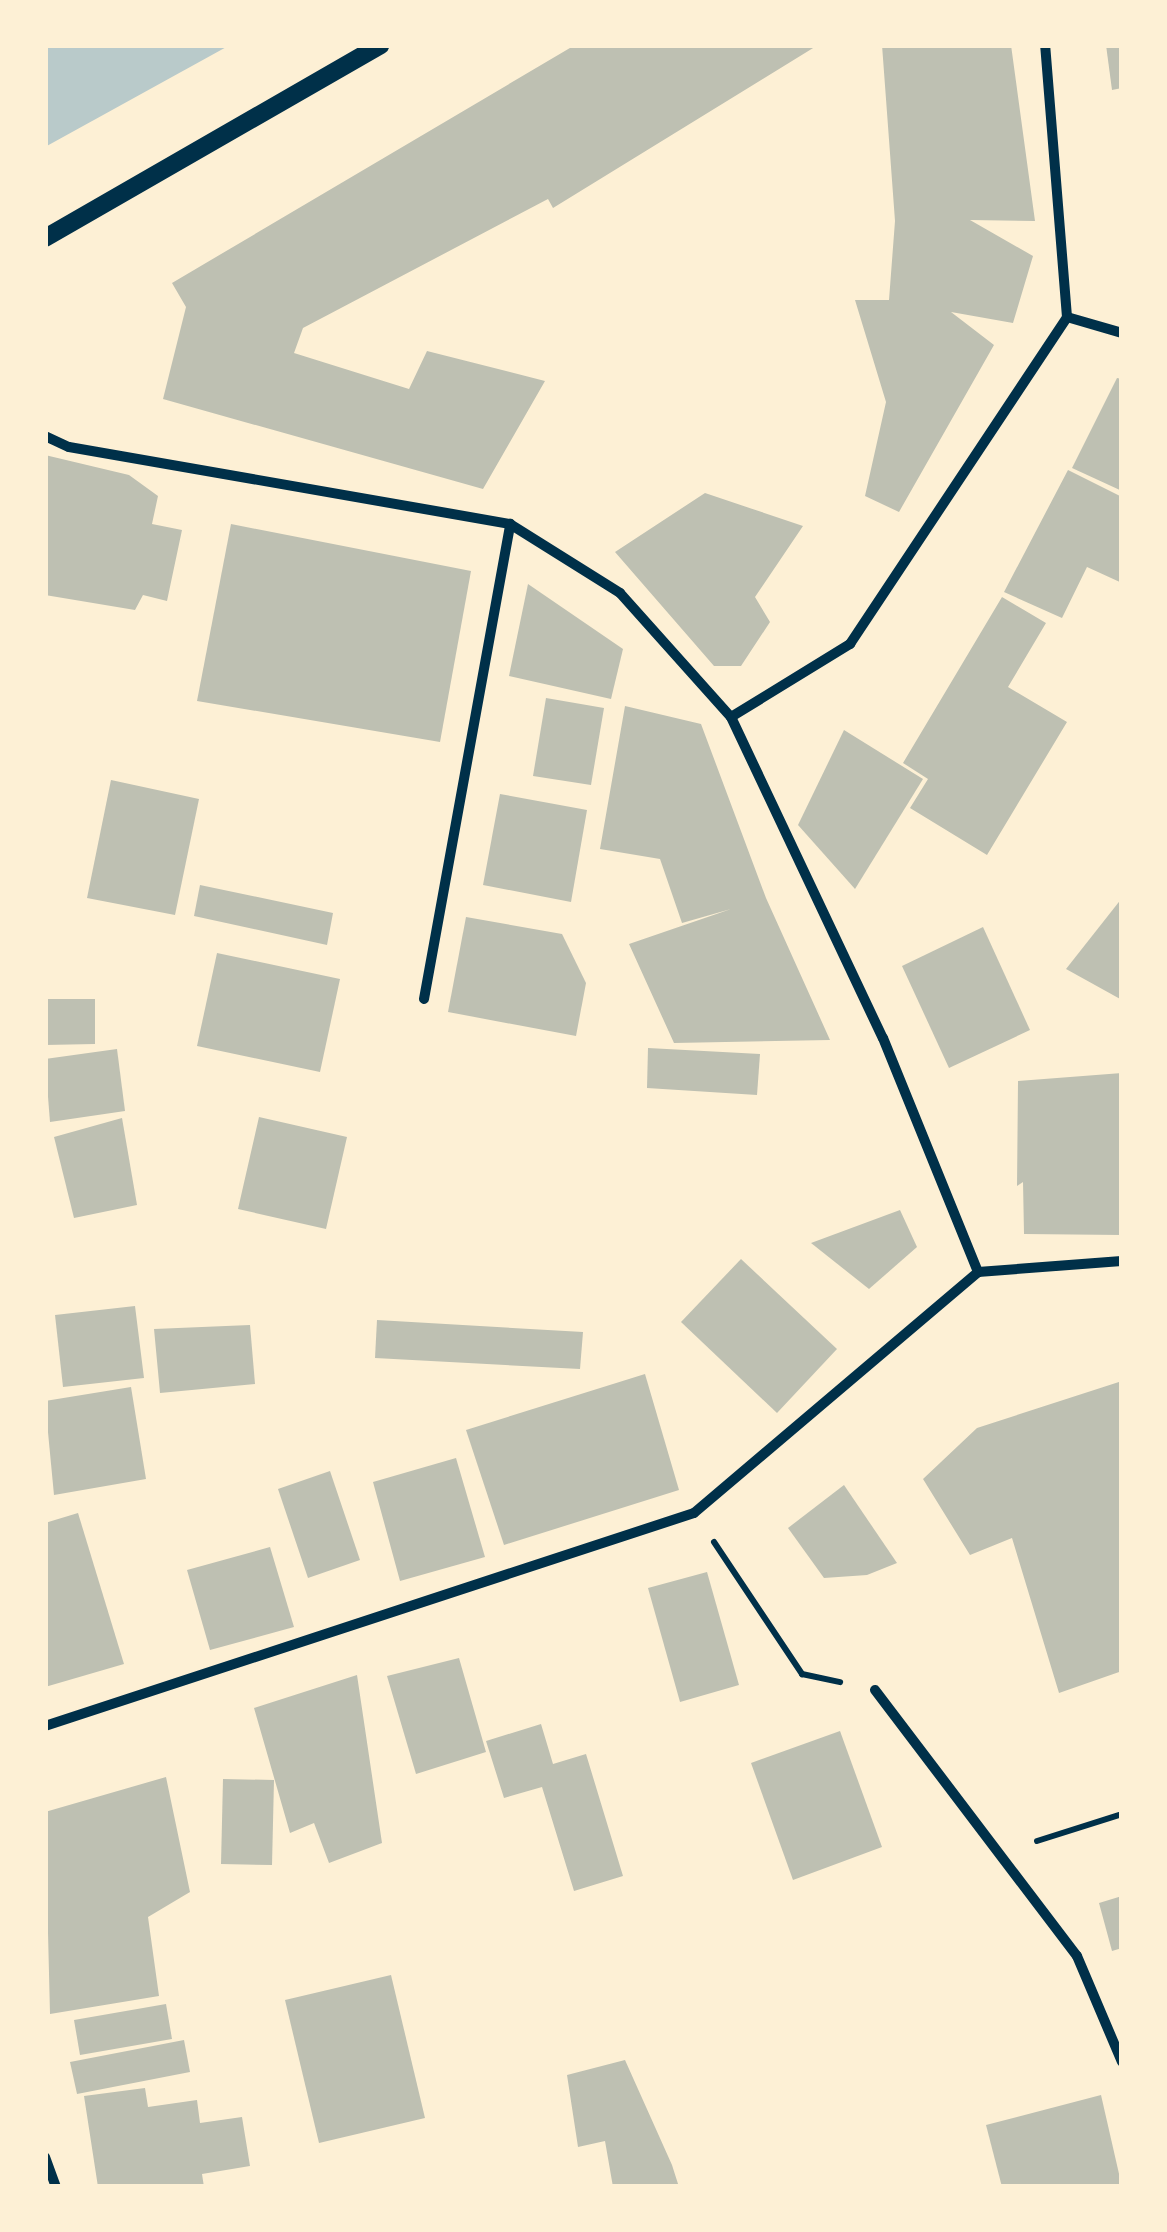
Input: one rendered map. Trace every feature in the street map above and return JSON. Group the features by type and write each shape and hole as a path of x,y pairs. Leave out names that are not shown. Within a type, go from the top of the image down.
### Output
{"street":[{"path":"45,238 380,45"},
{"path":"732,718 850,644 1067,317 1046,45"},
{"path":"1067,317 1122,333"},
{"path":"45,436 69,448 510,524 620,593 732,718 882,1038 978,1272"},
{"path":"424,999 510,524"},
{"path":"45,1726 694,1513 978,1272 1122,1261"},
{"path":"875,1690 1077,1956 1122,2062"},
{"path":"45,2157 56,2187"}],"path":[{"path":"694,1513 802,1674 875,1690"},
{"path":"999,1853 1122,1814"}],"shaded area":[{"path":"45,45 230,45 45,147"}],"building":[{"path":"575,45 818,45 553,208 548,199 303,328 294,353 409,389 427,351 545,381 483,489 163,399 186,307 172,283"},
{"path":"882,45 1011,45 1035,221 970,220 1033,256 1013,323 951,312 994,345 899,512 865,496 886,402 855,300 889,300 895,221"},
{"path":"1106,45 1122,45 1122,88 1112,90"},
{"path":"1117,378 1122,379 1122,491 1072,468"},
{"path":"45,455 129,475 158,496 152,524 182,530 167,601 143,595 135,610 45,595"},
{"path":"1068,470 1122,497 1122,583 1087,567 1062,618 1004,592"},
{"path":"705,493 803,526 755,597 770,622 741,666 714,666 615,552"},
{"path":"231,524 471,571 440,742 197,701"},
{"path":"528,584 623,649 611,699 509,676"},
{"path":"1002,597 1046,623 1008,687 1067,722 987,855 910,808 928,779 903,763"},
{"path":"546,698 604,708 591,785 533,776"},
{"path":"625,706 701,724 766,898 830,1040 674,1043 629,944 731,909 682,923 660,859 600,849"},
{"path":"844,730 923,779 855,889 798,825"},
{"path":"111,780 199,799 175,915 87,898"},
{"path":"500,794 587,810 571,902 483,885"},
{"path":"200,885 333,913 327,945 194,916"},
{"path":"1122,898 1122,1000 1066,969"},
{"path":"466,917 562,934 586,983 576,1036 448,1012"},
{"path":"983,927 1030,1030 949,1068 902,966"},
{"path":"217,953 340,979 320,1072 197,1046"},
{"path":"45,999 95,999 95,1044 45,1045"},
{"path":"648,1048 760,1054 757,1095 647,1088"},
{"path":"117,1049 125,1111 50,1122 45,1059"},
{"path":"1122,1073 1122,1235 1024,1234 1023,1182 1017,1186 1018,1081"},
{"path":"259,1117 347,1137 326,1229 238,1209"},
{"path":"122,1118 137,1205 74,1218 54,1137"},
{"path":"900,1210 917,1247 869,1289 811,1243"},
{"path":"741,1259 837,1349 777,1413 681,1322"},
{"path":"135,1306 144,1378 63,1387 55,1315"},
{"path":"377,1320 583,1332 580,1369 375,1358"},
{"path":"250,1325 255,1384 160,1393 154,1329"},
{"path":"645,1374 679,1490 504,1545 466,1430"},
{"path":"1122,1381 1122,1671 1059,1693 1012,1538 970,1555 923,1479 977,1428"},
{"path":"131,1387 146,1479 54,1495 45,1401"},
{"path":"456,1458 485,1557 400,1581 373,1482"},
{"path":"330,1471 360,1560 308,1578 278,1489"},
{"path":"844,1485 897,1563 867,1575 824,1578 788,1528"},
{"path":"78,1513 124,1664 45,1687 45,1523"},
{"path":"270,1547 294,1627 210,1650 187,1570"},
{"path":"707,1572 739,1685 680,1702 648,1588"},
{"path":"459,1658 486,1752 416,1774 387,1676"},
{"path":"357,1675 382,1843 329,1863 314,1823 290,1833 254,1708"},
{"path":"541,1724 553,1764 586,1754 623,1876 574,1891 542,1787 504,1798 486,1741"},
{"path":"840,1731 882,1847 793,1880 751,1763"},
{"path":"166,1777 190,1892 148,1917 159,1996 50,2014 45,1812"},
{"path":"223,1779 274,1780 272,1865 221,1864"},
{"path":"1122,1896 1122,1948 1112,1951 1099,1903"},
{"path":"391,1975 425,2118 319,2143 285,2000"},
{"path":"166,2004 172,2039 80,2055 74,2020"},
{"path":"184,2040 190,2072 77,2094 70,2062"},
{"path":"625,2060 679,2187 613,2187 605,2141 578,2147 567,2075"},
{"path":"145,2088 148,2107 197,2100 200,2123 242,2117 250,2166 202,2174 204,2187 98,2187 84,2096"},
{"path":"1101,2095 1122,2187 1002,2187 986,2125"}]}
